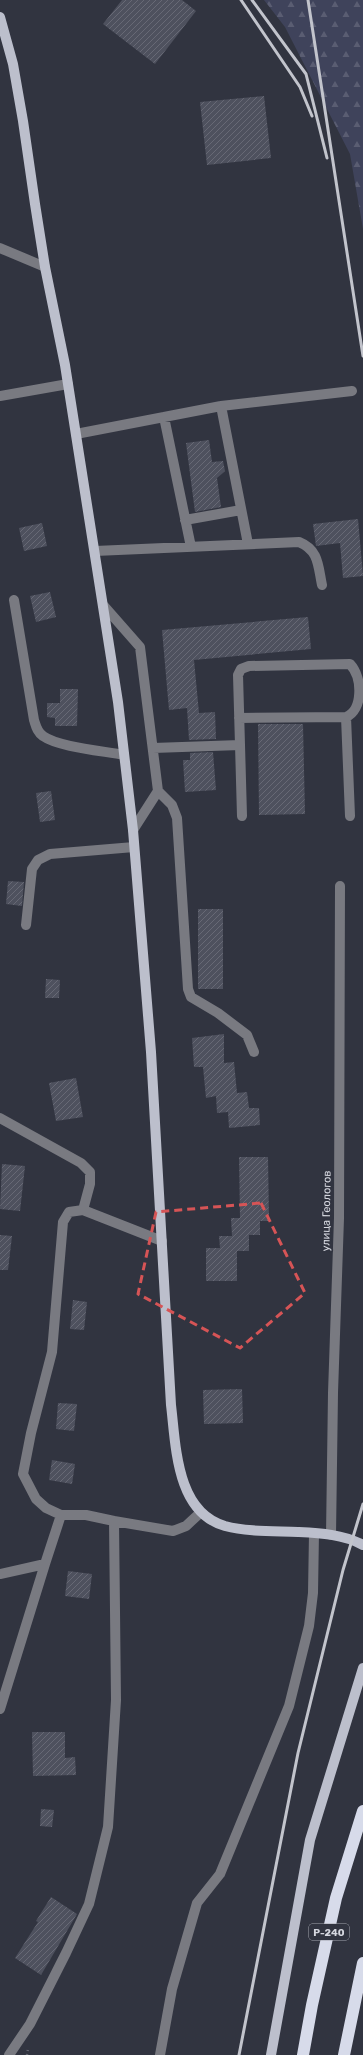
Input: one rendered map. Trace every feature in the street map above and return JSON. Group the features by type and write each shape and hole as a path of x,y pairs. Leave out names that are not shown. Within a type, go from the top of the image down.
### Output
{"highway":[{"name":"Р-240","path":"303,2055 312,2005 336,1898 363,1811"},
{"path":"344,2055 363,1963"}],"main road":[{"path":"0,17 16,78 45,267 68,384 104,606 124,755 133,830 151,1052 171,1405 176,1448 184,1487 200,1513 223,1525 250,1530 331,1535 354,1540 363,1545"},
{"path":"271,2055 310,1840 363,1668"}],"street":[{"path":"0,248 45,267"},
{"path":"0,396 68,384"},
{"path":"76,434 220,406 352,391"},
{"path":"220,406 248,544"},
{"path":"164,417 191,547"},
{"path":"185,520 241,510"},
{"path":"95,551 300,542 310,546 315,554 322,586"},
{"path":"14,600 34,720 37,730 43,736 61,743 124,755"},
{"path":"104,606 140,647 158,791 172,805 177,818 188,989 191,998 218,1013 248,1035 254,1052"},
{"path":"239,718 346,717 355,714 361,706 361,682 358,672 350,664 249,666 241,669 238,675 239,718 242,816"},
{"path":"346,717 350,816"},
{"path":"153,748 240,745"},
{"path":"133,830 158,791"},
{"path":"26,925 32,869 38,860 50,854 134,847"},
{"name":"улица Геологов","path":"331,1535 333,1393 339,1218 340,886"},
{"path":"0,1118 81,1163 90,1172 90,1184 83,1210"},
{"path":"162,1241 83,1210 69,1212 63,1222 52,1352 31,1433 23,1474 36,1499 46,1508 61,1515 86,1516 173,1531 186,1526 200,1513"},
{"path":"0,1709 61,1515"},
{"path":"9,2055 30,2024 89,1904 108,1827 116,1700 114,1521"},
{"path":"160,2055 172,1989 197,1904 220,1874 289,1706 309,1626 313,1592 314,1533"},
{"path":"0,1574 45,1564"}],"highlighted area":[{"path":"261,1203 305,1293 240,1348 138,1294 156,1212"}],"green space":[{"path":"264,0 363,0 363,229 350,154 285,27"}],"building":[{"path":"122,0 182,0 196,11 155,64 103,24"},
{"path":"264,96 271,158 207,165 200,102"},
{"path":"209,440 212,462 223,461 225,471 217,478 221,507 195,512 186,443"},
{"path":"358,519 363,576 343,578 340,543 316,546 313,524"},
{"path":"42,523 47,546 24,551 19,528"},
{"path":"50,592 56,617 36,622 30,596"},
{"path":"308,617 311,649 194,660 199,713 215,712 216,739 189,740 187,708 169,710 162,630"},
{"path":"60,689 78,689 77,726 55,726 55,718 47,717 47,703 60,703"},
{"path":"258,724 303,724 305,814 259,815"},
{"path":"213,752 216,790 185,792 183,760 190,760 190,753"},
{"path":"51,791 55,820 40,822 36,793"},
{"path":"8,881 24,882 22,906 6,904"},
{"path":"198,909 223,909 223,989 198,989"},
{"path":"46,979 60,980 59,998 45,998"},
{"path":"224,1034 224,1063 234,1062 237,1093 247,1092 249,1108 259,1108 260,1125 229,1128 228,1112 217,1113 216,1096 206,1098 203,1067 194,1067 192,1038"},
{"path":"76,1078 83,1117 56,1121 49,1083"},
{"path":"239,1157 268,1157 269,1221 260,1221 260,1235 249,1235 249,1251 237,1251 237,1281 206,1281 206,1248 220,1248 219,1236 232,1236 231,1218 240,1218"},
{"path":"2,1164 25,1166 20,1211 0,1209"},
{"path":"0,1235 12,1236 8,1270 0,1270"},
{"path":"73,1300 87,1302 84,1330 70,1329"},
{"path":"242,1389 243,1423 204,1424 203,1390"},
{"path":"58,1403 77,1404 74,1431 56,1429"},
{"path":"52,1460 75,1464 72,1484 49,1480"},
{"path":"68,1571 92,1574 89,1599 65,1596"},
{"path":"32,1732 65,1732 65,1758 75,1757 76,1775 33,1776"},
{"path":"41,1809 54,1810 52,1827 40,1826"},
{"path":"51,1897 77,1914 41,1975 15,1958 38,1922 36,1921"}],"railway":[{"path":"241,0 300,87 312,116"},
{"path":"252,0 306,74 327,158"},
{"path":"308,0 363,356"},
{"path":"239,2055 298,1753 343,1570 363,1504"}]}
